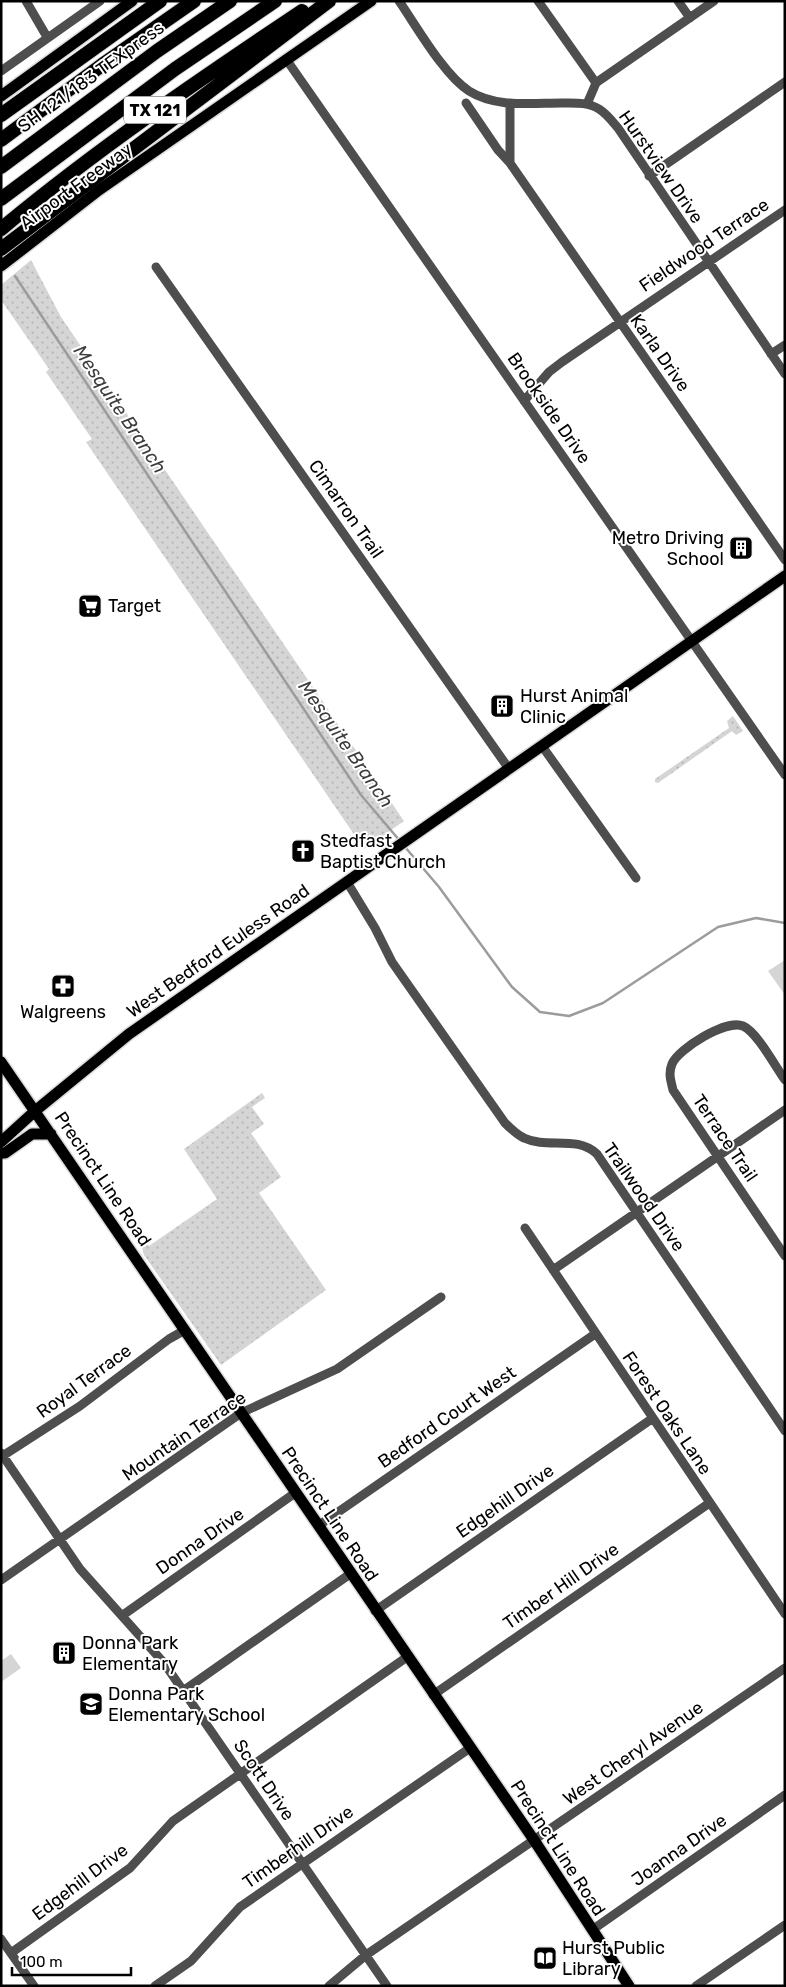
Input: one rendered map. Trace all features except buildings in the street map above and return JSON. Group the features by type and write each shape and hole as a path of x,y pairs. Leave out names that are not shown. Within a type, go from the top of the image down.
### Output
{"highway":[{"path":"1,115 160,1"},
{"path":"1,140 102,65 194,1"},
{"name":"SH 121/183 TEXpress","path":"1,167 141,62 230,1"},
{"path":"1,199 168,74 275,1"},
{"name":"Airport Freeway","path":"1,229 47,191 168,100 316,1"},
{"path":"1,249 329,1"}],"main road":[{"path":"1,96 132,1"},
{"name":"Airport Freeway","path":"1,266 99,190 371,1"},
{"name":"West Bedford Euless Road","path":"1,1142 35,1111 129,1034 785,576"},
{"name":"Precinct Line Road","path":"1,1062 295,1494 534,1840 628,1986"},
{"path":"1,1153 5,1153 32,1134 51,1134"}],"street":[{"path":"26,1 47,37"},
{"path":"1,71 100,1"},
{"path":"399,1 460,84 485,99 510,103 587,104 596,83 714,1"},
{"path":"538,1 596,83"},
{"path":"678,1 690,18"},
{"name":"Brookside Drive","path":"286,59 785,775"},
{"path":"649,176 785,82"},
{"name":"Karla Drive","path":"466,103 498,150 510,163 785,560"},
{"path":"510,103 510,163"},
{"name":"Hurstview Drive","path":"587,104 598,108 618,128 785,374"},
{"name":"Fieldwood Terrace","path":"524,401 549,372 619,322 785,210"},
{"name":"Cimarron Trail","path":"156,267 509,769"},
{"path":"771,354 785,345"},
{"path":"542,746 636,878"},
{"name":"Trailwood Drive","path":"347,882 392,962 505,1123 525,1139 581,1144 597,1154 785,1431"},
{"name":"Terrace Trail","path":"785,1080 751,1031 742,1026 730,1024 716,1030 680,1054 672,1063 669,1076 673,1090 785,1256"},
{"path":"553,1270 785,1110"},
{"name":"Forest Oaks Lane","path":"525,1228 653,1418 708,1504 785,1614"},
{"name":"Mountain Terrace","path":"1,1580 241,1413 337,1369 441,1297"},
{"name":"Royal Terrace","path":"2,1455 80,1406 169,1339 185,1330"},
{"name":"Bedford Court West","path":"318,1526 595,1334"},
{"name":"Edgehill Drive","path":"375,1610 653,1418"},
{"name":"Scott Drive","path":"2,1455 90,1580 164,1663 387,1986"},
{"name":"Donna Drive","path":"123,1615 295,1494"},
{"name":"Timber Hill Drive","path":"433,1694 708,1504"},
{"path":"183,1691 350,1574"},
{"name":"Edgehill Drive","path":"11,1953 130,1868 173,1821 407,1657"},
{"name":"West Cheryl Avenue","path":"329,1986 366,1955 785,1668"},
{"name":"Timberhill Drive","path":"156,1986 191,1961 240,1907 470,1748"},
{"name":"Joanna Drive","path":"592,1930 785,1796"},
{"path":"696,1986 785,1924"},
{"path":"1,1939 34,1986"}],"shaded area":[{"path":"31,260 61,317 404,821 364,849 86,442 92,439 46,372 49,369 1,300 1,285"},
{"path":"733,716 743,731 736,735 732,731 658,783 655,782 655,779 729,728 727,721"},
{"path":"785,960 785,995 768,971"},
{"path":"262,1093 265,1098 252,1107 264,1124 251,1133 281,1177 259,1193 326,1290 221,1365 144,1255 142,1247 147,1243 149,1246 217,1199 184,1149"},
{"path":"11,1654 21,1668 1,1682 1,1661"}],"waterway":[{"name":"Mesquite Branch","path":"15,276 361,795 400,841"},
{"name":"Mesquite Branch","path":"405,847 439,887 512,987 540,1012 569,1016 603,1003 718,927 756,918 785,923"}],"place":[{"name":"Metro Driving School","path":"741,548"},
{"name":"Target","path":"90,606"},
{"name":"Hurst Animal Clinic","path":"502,706"},
{"name":"Stedfast Baptist Church","path":"303,851"},
{"name":"Walgreens","path":"63,986"},
{"name":"Donna Park Elementary","path":"64,1653"},
{"name":"Donna Park Elementary School","path":"91,1704"},
{"name":"Hurst Public Library","path":"545,1958"}]}
